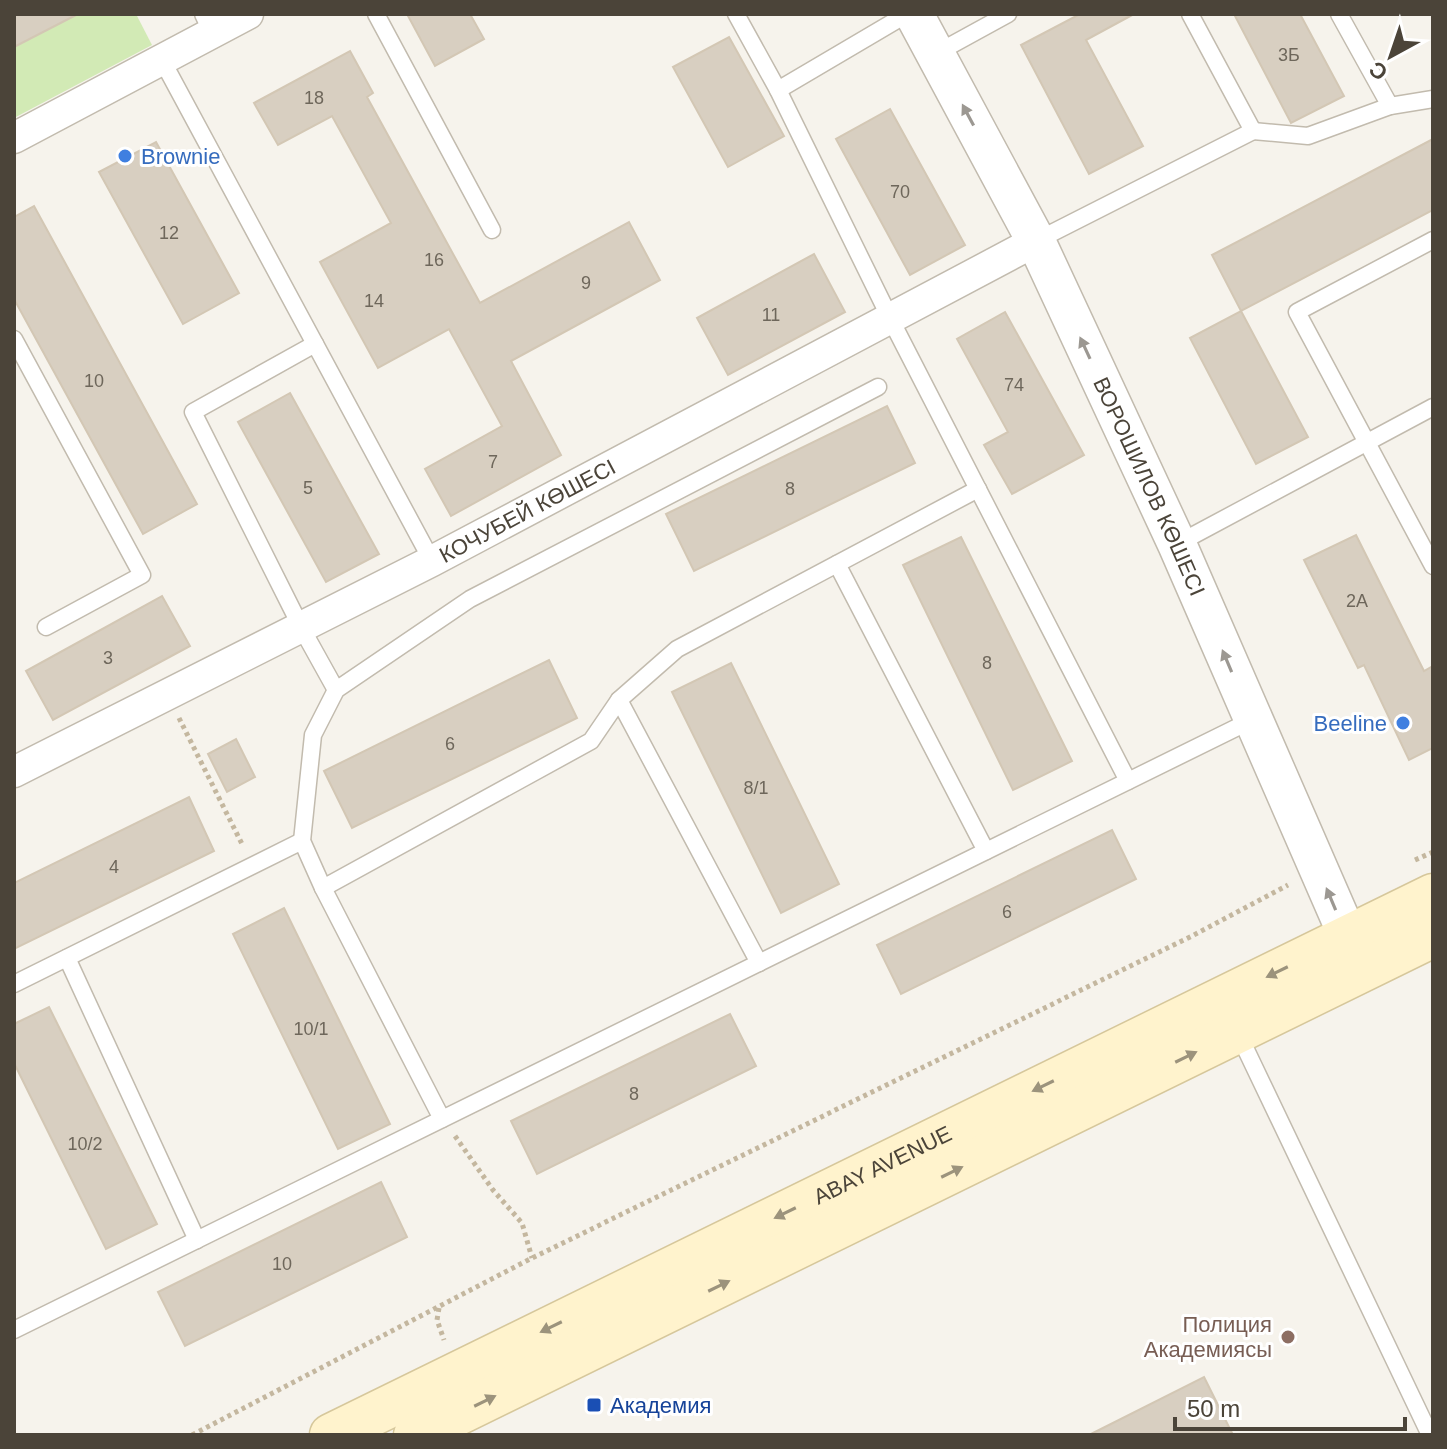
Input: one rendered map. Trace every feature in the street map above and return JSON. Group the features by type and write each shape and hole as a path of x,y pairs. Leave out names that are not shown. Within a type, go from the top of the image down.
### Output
{"main road":[{"name":"ABAY AVENUE","path":"331,1435 1355,954 1433,895"},
{"name":"ABAY AVENUE","path":"1355,954 1433,936"},
{"name":"ABAY AVENUE","path":"415,1435 1229,1015"}],"street":[{"path":"14,138 162,60 208,24 248,14"},
{"name":"ВОРОШИЛОВ КӨШЕСІ","path":"914,14 1036,241 1177,544 1355,954"},
{"name":"КОЧУБЕЙ КӨШЕСІ","path":"14,772 432,561 1036,241"}],"lane":[{"path":"376,14 492,230"},
{"path":"736,14 778,90 890,318 1128,781"},
{"path":"778,90 907,14"},
{"path":"935,54 1008,14"},
{"path":"1190,14 1253,131"},
{"path":"1339,14 1390,106"},
{"path":"162,60 432,561"},
{"path":"1036,241 1253,131 1308,136 1390,106 1433,99"},
{"path":"1433,240 1297,312 1433,566"},
{"path":"14,339 142,575 46,627"},
{"path":"315,344 193,412 336,690"},
{"path":"442,1119 302,841 313,735 336,690 470,599 878,387"},
{"path":"1177,544 1433,407"},
{"path":"323,888 591,741 619,700 677,649 978,489"},
{"path":"837,564 986,851"},
{"path":"619,700 759,963"},
{"path":"14,1330 1252,720"},
{"path":"14,984 302,841"},
{"path":"67,958 197,1240"},
{"path":"1229,1015 1430,1435"}],"path":[{"path":"168,695 252,864"},
{"path":"192,1435 532,1258 1192,936 1317,869"},
{"path":"442,1119 493,1190 522,1223 532,1258"}],"green space":[{"path":"14,14 136,14 152,45 14,118"}],"building":[{"path":"14,14 78,14 14,47"},
{"path":"407,14 470,14 484,39 435,66"},
{"path":"1080,14 1134,14 1086,40 1143,146 1089,174 1021,45"},
{"path":"1234,14 1300,14 1344,96 1291,123"},
{"path":"729,37 784,136 728,167 673,67"},
{"path":"350,51 373,93 367,97 480,303 629,222 660,280 511,361 561,455 451,516 425,469 502,426 449,329 378,368 320,262 391,223 332,116 278,145 254,103"},
{"path":"890,109 965,245 910,275 836,139"},
{"path":"1433,139 1433,210 1241,311 1212,255"},
{"path":"156,142 239,293 183,324 99,172"},
{"path":"34,206 197,504 143,534 14,299 14,217"},
{"path":"814,254 845,312 728,375 697,318"},
{"path":"1241,311 1308,437 1256,464 1190,338"},
{"path":"1005,312 1084,455 1012,494 984,445 1008,432 957,339"},
{"path":"290,393 379,554 326,582 238,422"},
{"path":"887,406 915,463 694,571 666,514"},
{"path":"1356,535 1424,671 1433,666 1433,748 1409,760 1364,665 1358,668 1304,560"},
{"path":"961,537 1072,761 1013,790 903,565"},
{"path":"162,596 190,646 53,720 26,671"},
{"path":"549,660 577,718 352,828 324,771"},
{"path":"731,663 839,884 781,913 672,692"},
{"path":"236,739 255,777 227,792 208,754"},
{"path":"189,797 214,851 14,949 14,883"},
{"path":"1112,830 1136,879 901,994 877,945"},
{"path":"284,908 390,1124 338,1149 233,934"},
{"path":"49,1007 157,1224 106,1249 14,1063 14,1024"},
{"path":"730,1014 756,1066 537,1174 511,1121"},
{"path":"381,1182 407,1237 185,1346 158,1292"},
{"path":"1204,1377 1233,1435 1089,1435"}],"place":[{"name":"Brownie","path":"125,156"},
{"name":"Beeline","path":"1403,723"},
{"name":"Полиция Академиясы","path":"1288,1337"},
{"name":"Академия","path":"594,1405"}]}
